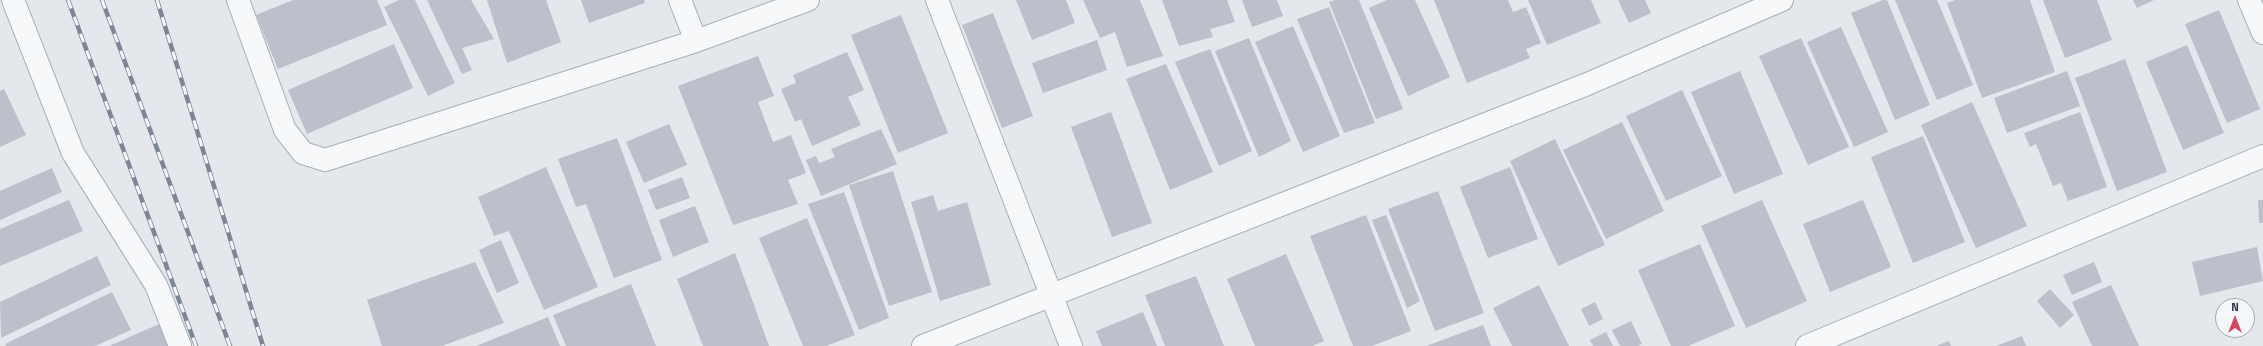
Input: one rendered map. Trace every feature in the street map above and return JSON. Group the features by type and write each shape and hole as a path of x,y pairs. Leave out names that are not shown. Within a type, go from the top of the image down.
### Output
{"street":[{"path":"13,0 73,153 156,285 180,346"},
{"path":"238,0 285,130 303,153 325,160 696,41 808,0"},
{"path":"680,0 696,41"},
{"path":"937,0 1071,346"},
{"path":"923,346 1585,85 1782,0"},
{"path":"2249,0 2263,33"},
{"path":"1808,346 2263,156"}],"building":[{"path":"293,0 377,0 387,25 278,69 256,15"},
{"path":"399,0 415,0 455,83 428,96 384,7"},
{"path":"427,0 471,0 494,39 462,48 472,70 462,74"},
{"path":"487,0 546,0 561,42 507,63"},
{"path":"581,0 644,0 645,3 589,23"},
{"path":"1016,0 1066,0 1075,23 1032,40"},
{"path":"1083,0 1140,0 1163,56 1127,67 1115,32 1100,38"},
{"path":"1162,0 1227,0 1235,22 1210,29 1213,37 1179,46"},
{"path":"1242,0 1277,0 1283,16 1252,27"},
{"path":"1335,0 1359,0 1403,109 1376,119 1329,2"},
{"path":"1387,0 1415,0 1450,77 1408,96 1369,8"},
{"path":"1434,0 1508,0 1513,12 1526,7 1541,43 1526,49 1530,58 1467,83"},
{"path":"1528,0 1591,0 1601,23 1547,45"},
{"path":"1618,0 1645,0 1651,13 1629,23"},
{"path":"1883,0 1887,0 1930,105 1895,120 1851,13"},
{"path":"1895,0 1937,0 1973,85 1937,100"},
{"path":"1955,0 2030,0 2055,72 1982,98 1947,3"},
{"path":"2043,0 2097,0 2112,40 2065,58"},
{"path":"2133,0 2154,0 2137,8"},
{"path":"1329,7 1375,123 1344,133 1297,19"},
{"path":"2219,10 2260,109 2227,123 2185,24"},
{"path":"993,13 1033,116 1002,128 962,25"},
{"path":"901,15 948,133 898,153 851,35"},
{"path":"1293,26 1340,136 1303,152 1255,42"},
{"path":"1841,27 1888,132 1854,147 1807,42"},
{"path":"1249,38 1291,141 1259,157 1215,51"},
{"path":"1801,38 1849,147 1808,165 1759,56"},
{"path":"1097,40 1107,70 1043,93 1032,63"},
{"path":"394,44 413,88 307,134 288,90"},
{"path":"2187,45 2224,133 2183,150 2146,62"},
{"path":"1210,49 1252,151 1219,166 1175,62"},
{"path":"847,52 864,90 848,97 861,125 812,146 801,119 795,122 781,89 796,83 793,75"},
{"path":"758,56 774,96 758,102 773,142 791,135 806,173 788,180 798,204 733,225 678,86"},
{"path":"2125,59 2167,172 2117,191 2075,78"},
{"path":"1166,64 1213,172 1170,190 1126,79"},
{"path":"1740,71 1783,174 1734,194 1691,92"},
{"path":"2067,71 2080,106 2007,133 1994,98"},
{"path":"4,89 26,135 0,147 0,91"},
{"path":"1682,90 1722,176 1666,201 1626,116"},
{"path":"1972,102 2027,226 1976,248 1921,125"},
{"path":"1111,112 1152,223 1112,237 1071,127"},
{"path":"2080,112 2107,187 2068,201 2061,183 2053,186 2036,144 2030,147 2024,133"},
{"path":"1622,122 1664,211 1606,239 1563,150"},
{"path":"669,124 687,165 644,183 626,142"},
{"path":"881,129 897,164 821,196 806,160 816,156 819,163 835,157 831,149"},
{"path":"1923,136 1965,242 1913,263 1871,157"},
{"path":"617,138 662,260 614,278 586,204 576,207 558,159"},
{"path":"1555,139 1605,245 1558,266 1510,161"},
{"path":"546,167 598,287 544,310 509,231 494,236 478,197"},
{"path":"1510,167 1538,239 1488,258 1460,187"},
{"path":"52,168 62,192 0,220 0,191"},
{"path":"893,171 932,292 889,306 849,185"},
{"path":"682,177 690,198 656,210 648,190"},
{"path":"1438,191 1484,313 1435,331 1388,209"},
{"path":"844,192 889,318 859,330 808,204"},
{"path":"933,195 938,211 967,202 991,285 940,301 911,202"},
{"path":"69,200 83,231 0,266 0,229"},
{"path":"1762,200 1807,301 1746,328 1701,226"},
{"path":"1863,200 1891,267 1830,292 1803,224"},
{"path":"2258,200 2263,200 2263,223 2259,223"},
{"path":"695,206 709,242 673,257 659,220"},
{"path":"1366,215 1411,331 1372,346 1353,346 1310,236"},
{"path":"1386,215 1420,301 1407,308 1372,220"},
{"path":"807,218 855,335 826,346 803,346 759,238"},
{"path":"501,240 519,283 497,293 479,250"},
{"path":"1700,244 1735,326 1688,346 1671,346 1638,270"},
{"path":"2257,247 2263,281 2200,296 2192,262"},
{"path":"735,253 769,346 703,346 677,279"},
{"path":"1286,254 1324,341 1312,346 1255,346 1227,279"},
{"path":"97,256 111,285 1,338 0,302"},
{"path":"475,262 504,323 442,346 382,346 367,300"},
{"path":"2094,262 2102,282 2072,295 2063,275"},
{"path":"1196,276 1224,346 1165,346 1145,295"},
{"path":"631,284 656,346 566,346 553,315"},
{"path":"1539,285 1569,346 1512,346 1493,308"},
{"path":"2111,285 2139,346 2092,346 2072,302"},
{"path":"2050,289 2074,315 2060,328 2037,301"},
{"path":"112,292 131,330 95,346 6,346 5,344"},
{"path":"1595,302 1603,319 1589,326 1581,309"},
{"path":"1143,312 1157,346 1102,346 1096,331"},
{"path":"548,317 560,346 476,346"},
{"path":"166,321 175,346 109,346"},
{"path":"1631,321 1642,344 1637,346 1620,346 1612,330"},
{"path":"1483,325 1491,346 1426,346"},
{"path":"1606,332 1613,346 1593,346 1590,340"},
{"path":"2022,336 2026,346 1996,346"},
{"path":"1949,341 1951,346 1936,346"}],"railway":[{"path":"68,0 196,346"},
{"path":"102,0 230,346"},
{"path":"157,0 263,346"}]}
